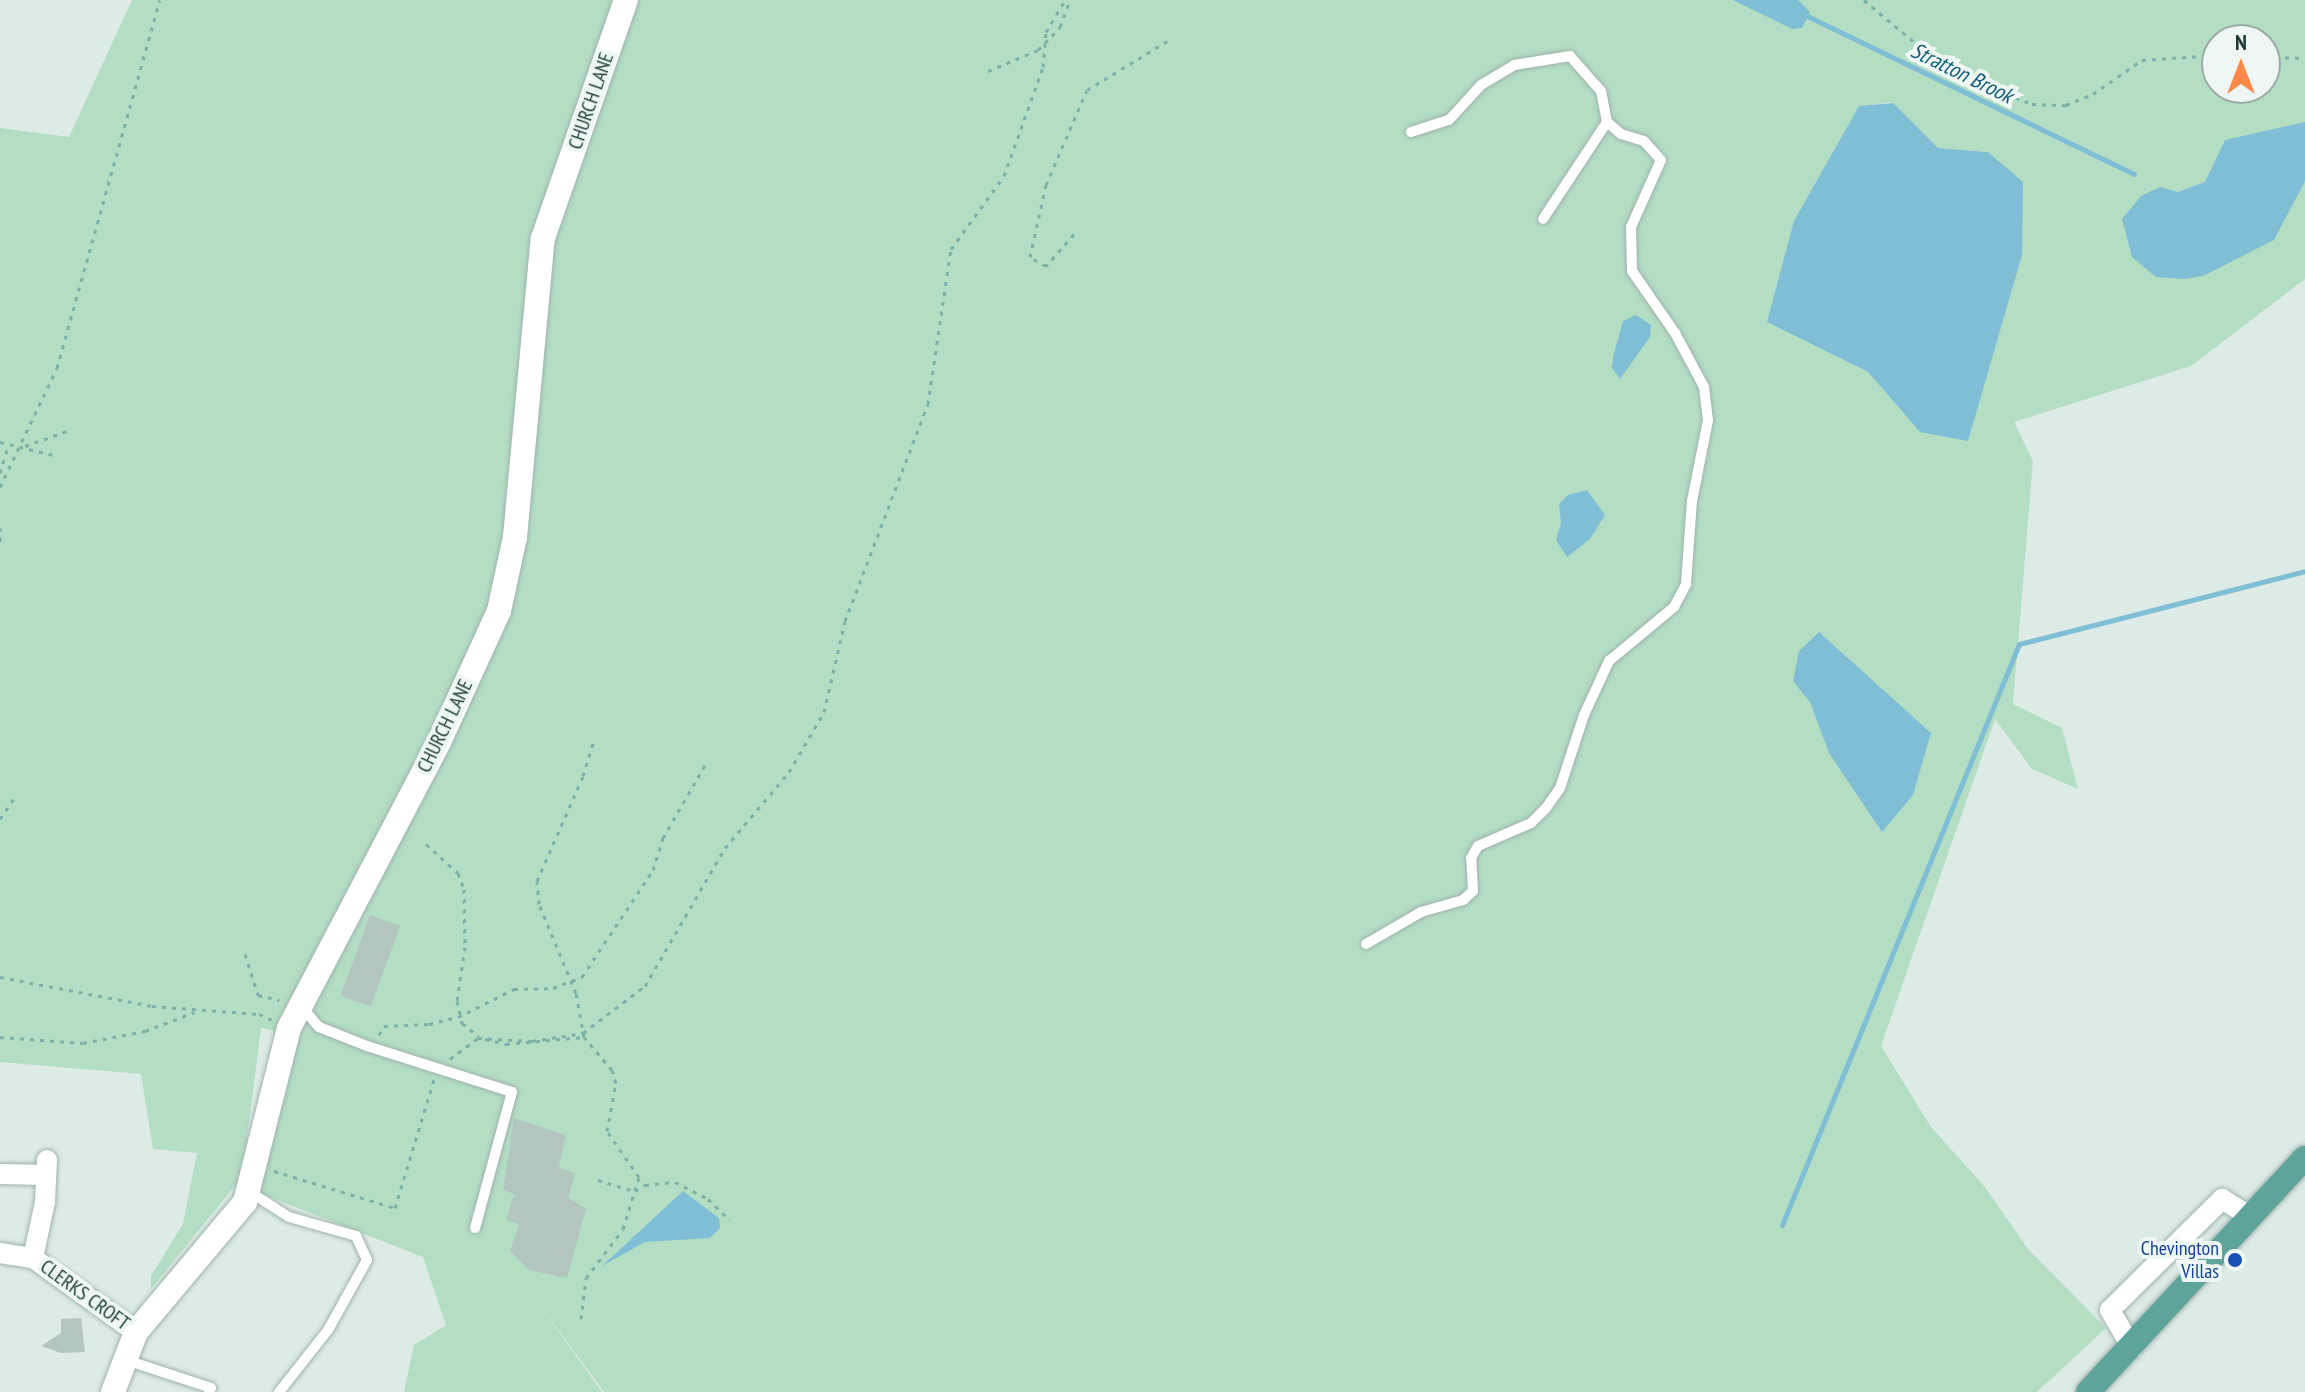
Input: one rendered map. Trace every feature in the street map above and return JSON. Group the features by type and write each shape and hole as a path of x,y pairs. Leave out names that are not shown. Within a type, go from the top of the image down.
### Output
{"main road":[{"path":"2088,1392 2305,1158"}],"street":[{"name":"CHURCH LANE","path":"113,1392 136,1332 239,1214 250,1192 289,1028 439,742 499,611 515,537 543,238 626,0"},
{"name":"CLERKS CROFT","path":"0,1174 46,1168 33,1258"},
{"path":"2132,1348 2110,1310 2222,1199 2251,1217"},
{"name":"CLERKS CROFT","path":"0,1253 33,1258 136,1332"}],"lane":[{"path":"1366,944 1421,912 1463,900 1473,891 1471,858 1478,846 1531,823 1560,788 1584,715 1609,661 1674,607 1686,584 1690,512 1708,420 1704,387 1675,333 1632,271 1631,227 1661,160 1644,141 1621,134 1607,122 1601,91 1587,72 1570,56 1547,56 1497,74 1449,120 1411,132"},
{"path":"1543,219 1607,122"},
{"path":"301,1006 319,1027 512,1092 475,1228"},
{"path":"250,1192 289,1217 356,1236 367,1260 328,1330 279,1392"},
{"path":"125,1359 211,1388 209,1392"}],"path":[{"path":"0,487 57,368 160,0"},
{"path":"426,844 458,873 464,889 460,1015 471,1033 483,1038 532,1041 584,1035 645,986 725,848 789,772 824,712 845,621 928,404 951,249 1004,176 1043,67 1046,32 1067,0"},
{"path":"988,71 1045,43 1060,27 1067,0"},
{"path":"1864,0 1950,72 2032,104 2066,105 2093,94 2142,60 2201,56"},
{"path":"1074,234 1046,266 1030,257 1046,185 1087,90 1169,40"},
{"path":"2281,57 2305,58"},
{"path":"17,446 70,430"},
{"path":"0,442 57,456"},
{"path":"0,473 9,444"},
{"path":"0,527 0,542"},
{"path":"581,1319 586,1278 623,1229 639,1177 605,1121 614,1099 612,1070 584,1035 572,982 539,904 537,881 583,776 594,740"},
{"path":"384,1026 429,1024 460,1015 514,989 572,982 591,966 653,870 663,838 705,765"},
{"path":"0,819 17,794"},
{"path":"0,977 196,1012 259,1014 289,1028"},
{"path":"0,1037 83,1043 145,1031 196,1012"},
{"path":"269,1170 395,1208 438,1068 483,1038"},
{"path":"598,1180 635,1191 645,1185 675,1182 708,1199 730,1220"}],"green space":[{"path":"132,0 2305,0 2305,279 2191,366 2014,422 2033,461 2013,704 2062,728 2078,789 2032,769 1995,719 1881,1046 1931,1127 1985,1187 2028,1249 2106,1328 2037,1392 604,1392 532,1295 602,1392 404,1392 414,1345 446,1325 423,1257 257,1192 276,1031 261,1028 242,1177 151,1289 151,1276 183,1224 197,1153 153,1149 141,1074 0,1062 0,128 69,137","holes":["1890,102 1938,148 1988,152 1920,432 1868,372 1767,322 1859,107"]}],"water":[{"path":"1733,0 1798,0 1810,12 1802,28 1792,29"},
{"path":"1893,103 1938,148 1988,152 2023,182 2022,255 1968,441 1920,432 1868,372 1767,322 1794,221 1859,106"},
{"path":"2305,122 2305,181 2274,240 2203,276 2184,279 2156,277 2132,257 2122,219 2141,196 2160,187 2178,192 2205,182 2225,140"},
{"path":"1636,315 1651,325 1650,337 1620,379 1612,368 1613,357 1623,321"},
{"path":"1587,490 1605,515 1590,539 1567,557 1556,540 1561,523 1559,504 1568,495"},
{"path":"1819,632 1931,733 1913,795 1882,832 1829,753 1810,702 1793,681 1799,651"},
{"path":"683,1191 719,1218 720,1228 710,1238 645,1242 602,1266"}],"building":[{"path":"370,915 400,926 371,1007 341,996"},
{"path":"514,1118 566,1135 559,1167 575,1174 568,1198 586,1209 567,1278 529,1270 510,1251 519,1224 506,1220 514,1194 503,1190"},
{"path":"81,1318 85,1352 61,1353 41,1346 61,1333 61,1319"}],"waterway":[{"name":"Stratton Brook","path":"1801,13 2134,174"},
{"path":"1782,1225 2019,644 2305,571"}],"place":[{"name":"Chevington Villas","path":"2235,1260"}]}
